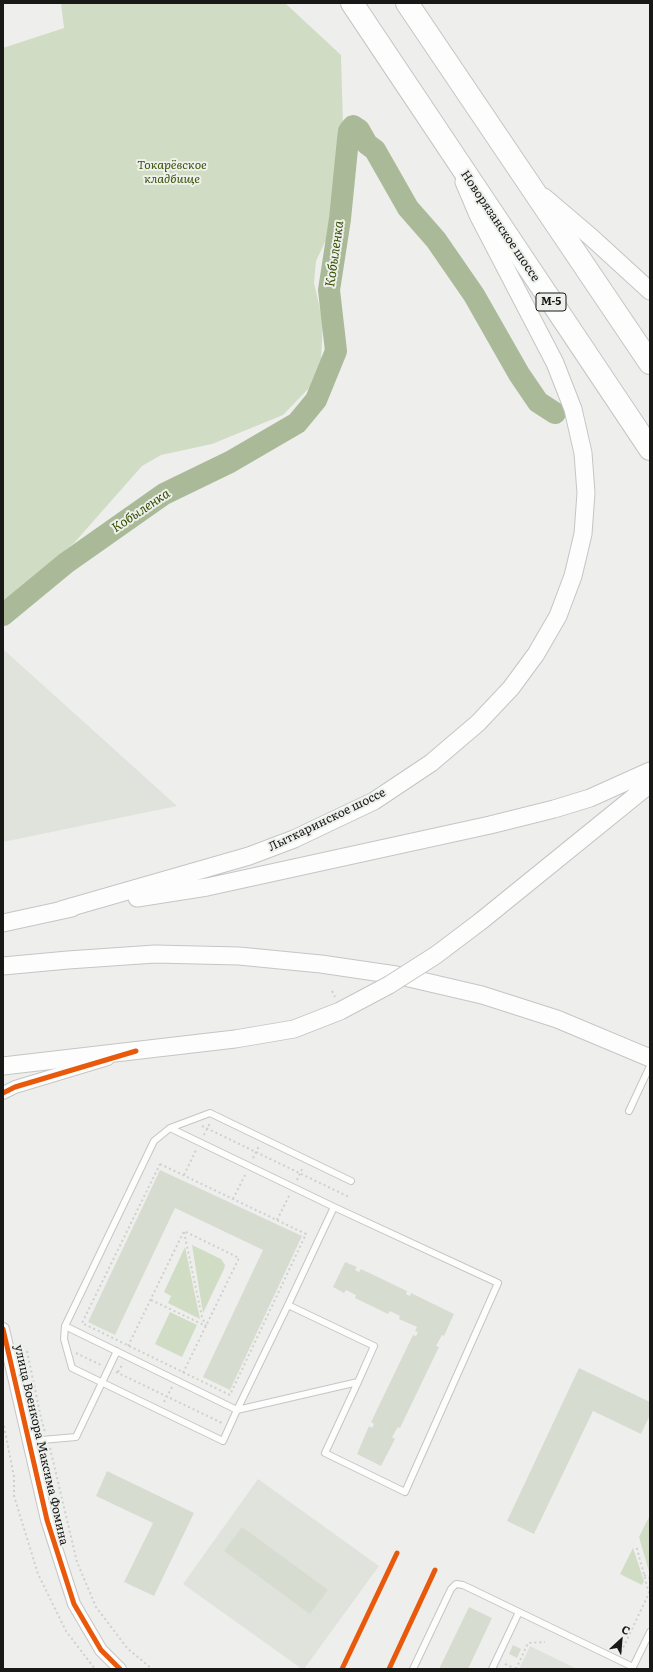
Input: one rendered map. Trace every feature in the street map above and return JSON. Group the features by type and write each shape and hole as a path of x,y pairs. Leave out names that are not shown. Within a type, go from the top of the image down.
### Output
{"highway":[{"name":"Новорязанское шоссе","path":"352,3 452,155 650,449"},
{"path":"407,3 650,363"}],"main road":[{"name":"Лыткаринское шоссе","path":"61,910 249,856 294,839 374,801 431,763 478,723 511,688 536,654 558,616 573,576 583,534 586,493 583,452 573,409 555,363 478,215 452,155"},
{"path":"532,188 590,237 650,291"},
{"name":"Лыткаринское шоссе","path":"3,922 61,910 207,887 490,825 554,809 590,798 650,771"},
{"path":"3,1066 235,1039 294,1029 340,1011 389,985 436,955 481,921 650,784"},
{"path":"3,966 155,954 239,956 329,965 396,975 482,995 557,1019 650,1058"}],"street":[{"path":"3,1093 15,1087 136,1050"},
{"name":"улица Военкора Максима Фомина","path":"3,1329 47,1520 74,1604 101,1650 120,1669"}],"lane":[{"path":"629,1111 650,1066"},
{"path":"334,1207 223,1441 72,1368 64,1339 65,1326 154,1141 170,1128 210,1113 351,1181"},
{"path":"170,1128 334,1207 498,1283 405,1492 325,1453 374,1346 288,1305"},
{"path":"65,1326 237,1410 358,1382"},
{"path":"30,1441 47,1438 76,1437 117,1351"},
{"path":"413,1669 451,1588 456,1584 463,1585 633,1668 650,1632"},
{"path":"492,1669 519,1612"}],"path":[{"path":"190,1120 349,1197"},
{"path":"160,1164 306,1234 230,1395 129,1346 82,1323 160,1164"},
{"path":"118,1373 129,1346 184,1231"},
{"path":"184,1231 202,1317 206,1326"},
{"path":"160,1411 172,1385 179,1382 239,1258 184,1231"},
{"path":"151,1300 206,1326"},
{"path":"66,1348 229,1427"},
{"path":"28,1351 41,1418 77,1562 96,1606 127,1648 152,1669"},
{"path":"4,1426 14,1477 14,1496 38,1574 66,1631 95,1669"},
{"path":"617,1659 649,1592 636,1545"},
{"path":"644,1575 650,1578"},
{"path":"497,1660 516,1669 528,1643 545,1642"}],"shaded area":[{"path":"3,649 177,806 3,842"},
{"path":"258,1479 379,1566 304,1669 183,1584"},
{"path":"530,1646 577,1669 519,1669"}],"green space":[{"name":"Токарёвское кладбище","path":"61,3 285,3 341,55 344,160 334,223 316,261 314,283 323,322 321,359 309,388 283,415 212,444 161,455 142,466 74,543 8,598 3,600 3,48 64,28"},
{"path":"192,1245 221,1259 225,1265 203,1313"},
{"path":"185,1247 200,1319 168,1303 171,1296 164,1292"},
{"path":"170,1312 197,1325 182,1357 155,1344"},
{"path":"650,1515 650,1575 639,1537"},
{"path":"633,1548 644,1581 642,1585 620,1574"}],"building":[{"path":"160,1170 302,1236 230,1390 203,1377 263,1250 175,1208 115,1335 88,1322"},
{"path":"345,1262 357,1267 355,1270 359,1272 361,1269 407,1291 406,1294 410,1296 411,1293 454,1314 444,1336 442,1335 436,1346 439,1347 400,1428 398,1427 392,1437 395,1439 381,1466 357,1454 369,1426 372,1428 374,1424 371,1422 413,1335 416,1336 418,1332 415,1331 417,1327 399,1319 400,1316 390,1311 388,1314 355,1298 356,1295 346,1290 344,1293 333,1287"},
{"path":"579,1368 650,1402 650,1415 641,1434 593,1411 534,1534 507,1521"},
{"path":"107,1471 194,1513 154,1596 124,1582 153,1523 96,1496"},
{"path":"242,1527 328,1590 310,1614 224,1551"},
{"path":"469,1607 492,1618 468,1669 439,1669"},
{"path":"513,1645 521,1649 517,1658 509,1654"}],"waterway":[{"name":"Кобыленка","path":"3,615 66,563 164,494 230,462 297,423 316,400 336,351 329,290 340,219 349,131 353,126 359,130 367,144 375,150 408,208 436,240 474,295 519,374 538,402 555,413"}],"cycle path":[{"path":"3,1093 15,1087 136,1051"},
{"path":"3,1329 47,1520 74,1604 101,1650 120,1669"},
{"path":"342,1669 397,1553"},
{"path":"389,1669 435,1570"}]}
